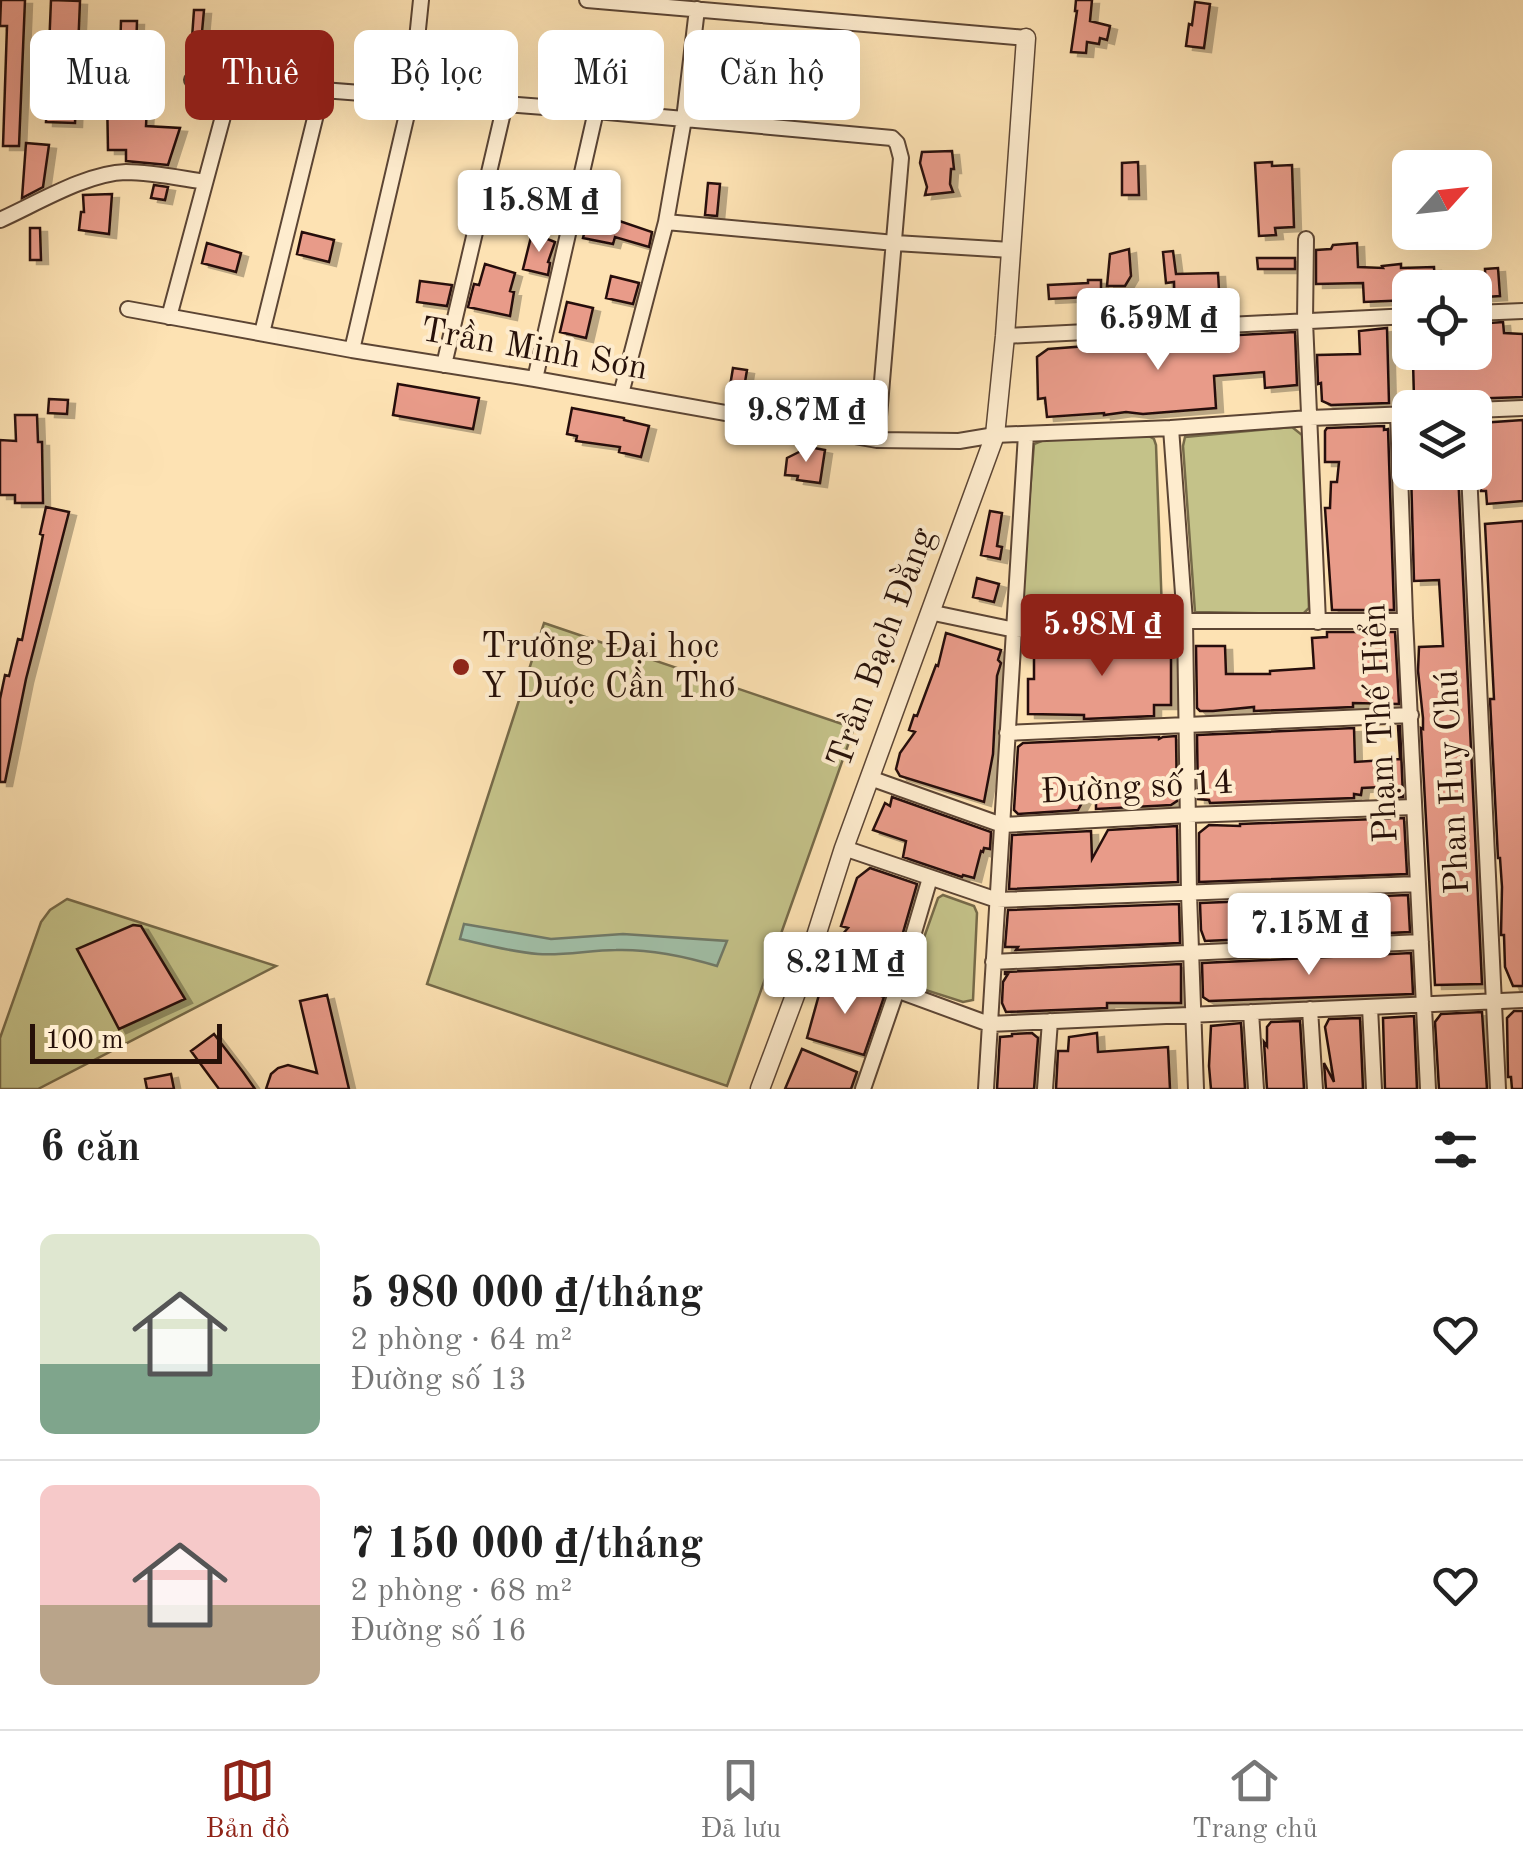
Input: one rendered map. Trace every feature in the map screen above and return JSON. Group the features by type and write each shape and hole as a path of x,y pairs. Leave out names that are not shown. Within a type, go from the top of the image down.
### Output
{"street":[{"path":"418,30 421,0"},
{"path":"586,0 1026,38"},
{"path":"695,30 697,9"},
{"name":"Trần Bạch Đằng","path":"760,1089 995,435 1026,38"},
{"path":"664,118 892,138 897,143 901,158 877,440"},
{"path":"169,316 222,120"},
{"path":"262,333 315,120"},
{"path":"352,350 406,120"},
{"path":"444,364 500,120"},
{"path":"534,378 594,120"},
{"path":"621,394 666,222 684,120"},
{"path":"0,220 80,183 119,173 205,182"},
{"path":"666,222 895,244 1011,250"},
{"path":"1306,239 1305,321 1318,622"},
{"name":"Trần Minh Sơn","path":"128,309 877,440 959,441 995,435 1392,415"},
{"path":"1492,312 1523,311"},
{"path":"1005,336 1392,317"},
{"path":"1492,409 1523,408"},
{"path":"1171,428 1185,621 1196,1089"},
{"path":"986,1089 1026,434"},
{"name":"Phạm Thế Hiển","path":"1404,490 1405,618 1428,1089"},
{"name":"Phan Huy Chú","path":"1470,490 1498,1089"},
{"path":"929,612 1015,630 1185,621 1405,618"},
{"path":"1007,732 1411,715"},
{"name":"Đường số 14","path":"870,778 1002,825 1414,807"},
{"path":"844,848 997,900 1418,884"},
{"path":"862,1089 930,878"},
{"path":"993,962 1421,942"},
{"path":"809,958 989,1024 1523,1000"},
{"path":"1370,1007 1374,1089"},
{"path":"1310,1010 1315,1089"},
{"path":"1251,1012 1256,1089"},
{"path":"1046,1089 1050,1021"}],"shaded area":[{"path":"1292,427 1302,435 1309,608 1299,614 1195,612 1185,437"},
{"path":"1147,435 1156,445 1162,612 1154,616 1025,626 1019,621 1034,444 1044,440"},
{"path":"544,623 854,728 727,1086 427,984"},
{"path":"943,895 974,906 977,913 973,1000 963,1002 913,986 910,977 938,898"},
{"path":"67,899 276,966 38,1089 0,1089 0,1038 41,922 50,910"},
{"path":"464,924 551,939 623,934 727,941 717,966 642,951 518,952 460,939"}],"building":[{"path":"1,0 25,0 19,146 3,146 7,26 0,26"},
{"path":"51,0 80,1 79,30 50,30"},
{"path":"1076,0 1092,0 1090,21 1110,26 1107,40 1100,38 1099,44 1087,42 1086,53 1071,52"},
{"path":"1195,2 1210,4 1204,48 1186,46"},
{"path":"194,10 204,10 202,30 193,30"},
{"path":"121,21 137,21 137,30 121,30"},
{"path":"46,120 75,120 75,123"},
{"path":"107,120 146,120 146,126 180,128 168,165 126,161 126,150 108,150"},
{"path":"26,143 49,145 43,187 22,198"},
{"path":"952,151 953,192 925,195 922,152"},
{"path":"1138,162 1139,195 1122,195 1122,163"},
{"path":"1272,162 1272,166 1292,165 1294,227 1275,228 1276,235 1259,236 1255,163"},
{"path":"708,183 720,184 717,216 705,215"},
{"path":"154,185 168,187 165,200 151,198"},
{"path":"112,194 109,234 79,230 83,195"},
{"path":"499,202 531,209 528,222 496,215"},
{"path":"590,211 652,232 649,247 615,237 613,244 583,238"},
{"path":"30,228 40,228 41,260 30,260"},
{"path":"302,232 334,240 329,262 297,254"},
{"path":"532,233 555,242 548,275 523,269"},
{"path":"207,243 241,253 236,272 202,263"},
{"path":"1357,243 1358,267 1401,264 1401,268 1434,270 1392,270 1392,301 1364,302 1363,283 1316,284 1316,250 1331,249 1333,245"},
{"path":"1129,249 1131,276 1125,286 1107,286 1110,254"},
{"path":"1173,251 1176,274 1218,273 1226,313 1175,316 1174,282 1166,283 1163,252"},
{"path":"1257,258 1295,258 1295,269 1258,269"},
{"path":"485,264 515,273 510,316 468,307"},
{"path":"1498,268 1500,296 1492,297 1492,270 1485,269"},
{"path":"611,276 639,283 633,304 606,298"},
{"path":"1101,280 1101,321 1089,321 1089,297 1049,299 1048,285"},
{"path":"420,281 452,285 447,306 417,302"},
{"path":"567,302 593,308 586,338 560,332"},
{"path":"1503,322 1504,333 1523,334 1523,397 1492,398 1492,390 1414,390 1413,370 1492,370 1492,323"},
{"path":"1387,328 1389,403 1331,405 1322,401 1317,355 1360,354 1359,331"},
{"path":"1295,332 1297,385 1265,388 1264,372 1214,376 1216,408 1047,417 1045,398 1038,399 1037,357 1048,349 1087,343"},
{"path":"733,368 747,370 742,400 728,398"},
{"path":"398,384 479,398 473,429 393,415"},
{"path":"49,399 68,400 67,414 48,413"},
{"path":"572,408 649,426 641,457 619,452 620,447 576,441 577,436 567,434"},
{"path":"15,415 37,415 38,442 42,442 43,503 15,503 15,495 0,495 0,440 16,441"},
{"path":"1523,420 1523,501 1487,504 1486,491 1481,491 1492,490 1492,422"},
{"path":"1384,426 1384,430 1388,429 1394,610 1332,610 1325,508 1330,508 1331,482 1337,482 1339,462 1325,462 1325,431"},
{"path":"809,447 825,450 820,483 785,475 787,458"},
{"path":"1411,490 1459,490 1482,984 1435,985 1418,671 1419,647 1443,646 1439,580 1414,581"},
{"path":"46,507 69,512 26,679 5,782 0,782 0,699 18,639 22,640"},
{"path":"990,511 1002,513 997,546 1002,547 1000,559 981,555"},
{"path":"1523,521 1523,986 1513,986 1505,967 1501,935 1485,524"},
{"path":"977,578 999,584 994,602 973,597"},
{"path":"1327,632 1395,632 1399,704 1353,703 1353,707 1254,711 1254,707 1213,711 1197,708 1196,646 1225,646 1226,674 1270,674 1314,668 1312,638 1327,637"},
{"path":"946,633 1001,650 993,754 984,802 900,776 896,769 900,753 915,732 909,730 938,666"},
{"path":"1171,636 1171,705 1154,705 1154,716 1084,719 1084,715 1028,714 1028,679 1034,679 1034,643 1064,642 1064,652 1085,652 1085,647 1095,647 1095,641"},
{"path":"1398,726 1403,797 1382,798 1381,787 1362,788 1361,795 1354,794 1354,798 1210,803 1198,799 1197,735 1354,728 1355,762 1400,759"},
{"path":"1176,736 1177,801 1171,805 1096,809 1096,777 1078,810 1018,814 1014,810 1018,747 1023,743"},
{"path":"892,797 991,832 990,849 981,851 974,878 903,857 906,841 873,830 885,803 890,806"},
{"path":"1404,818 1407,874 1199,882 1199,833 1209,825"},
{"path":"1177,826 1178,882 1009,889 1012,835 1091,831 1092,859 1108,830"},
{"path":"870,868 917,884 891,974 828,951 848,928 841,926 857,878"},
{"path":"1408,895 1410,932 1205,941 1201,930 1200,903"},
{"path":"1179,904 1180,943 1016,950 1018,947 1005,947 1008,910"},
{"path":"133,925 141,926 185,999 119,1029 77,949"},
{"path":"1411,953 1413,994 1209,1001 1203,997 1202,963"},
{"path":"1181,964 1181,1003 1107,1003 1107,1008 1006,1012 1002,1003 1003,982 1008,974 1005,972"},
{"path":"826,982 845,988 846,983 884,997 864,1055 807,1038"},
{"path":"327,995 349,1089 266,1089 271,1074 278,1068 288,1065 317,1073 300,1001"},
{"path":"1514,1011 1523,1011 1523,1089 1512,1089 1508,1077 1507,1018"},
{"path":"1482,1012 1487,1089 1439,1089 1435,1022 1441,1014"},
{"path":"1414,1016 1417,1089 1385,1089 1383,1018"},
{"path":"1360,1018 1363,1089 1326,1089 1324,1063 1334,1082 1325,1027 1329,1019"},
{"path":"1300,1021 1304,1089 1267,1089 1267,1027 1271,1022"},
{"path":"1241,1023 1245,1089 1211,1089 1211,1026"},
{"path":"1032,1033 1038,1038 1034,1089 997,1089 1000,1037"},
{"path":"1097,1033 1098,1052 1168,1047 1170,1089 1056,1089 1058,1051 1068,1051 1069,1037"},
{"path":"214,1034 255,1089 219,1089 191,1051"},
{"path":"802,1049 857,1072 851,1089 785,1089"},
{"path":"171,1074 174,1089 147,1089 145,1079"}],"place":[{"name":"Trường Đại học Y Dược Cần Thơ","path":"461,667"}]}
